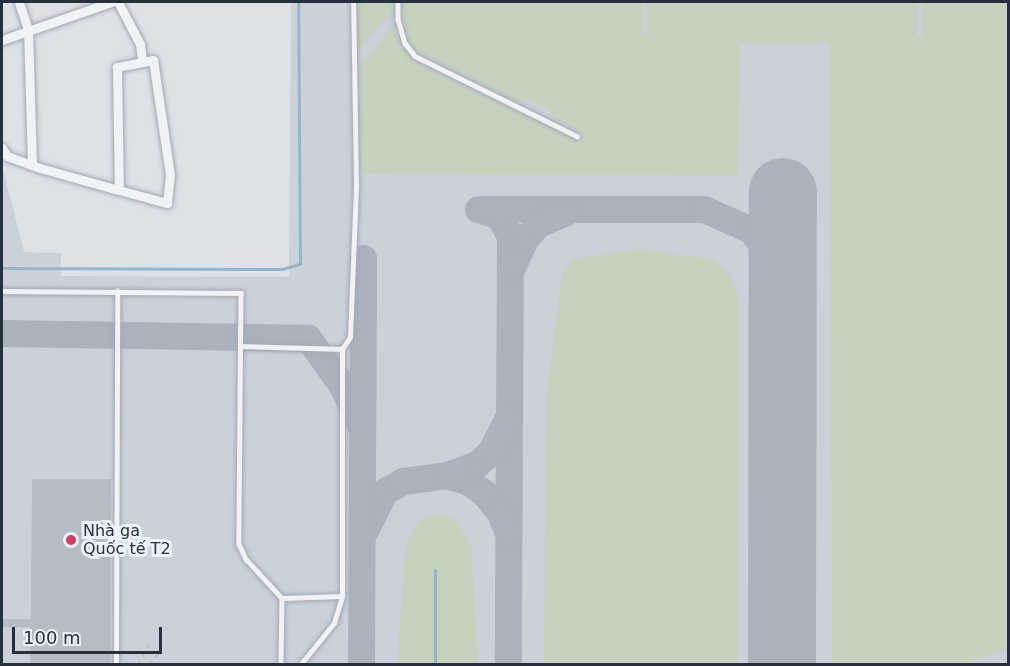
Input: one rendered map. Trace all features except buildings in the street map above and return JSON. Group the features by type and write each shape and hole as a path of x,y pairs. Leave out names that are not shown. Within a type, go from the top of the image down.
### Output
{"street":[{"path":"19,2 28,29 32,164"},
{"path":"2,40 28,29 111,2"},
{"path":"118,2 140,44 142,61"},
{"path":"2,148 7,156 119,190 167,203 169,190 158,80 153,60 117,67 119,190"}],"lane":[{"path":"301,664 334,623 342,596 342,349 350,337 356,184 353,2"},
{"path":"398,2 398,19 405,43 415,56 577,136"},
{"path":"2,291 241,293 239,544 246,559 282,598 281,664"},
{"path":"116,664 117,291"},
{"path":"241,346 342,349"},
{"path":"282,598 342,596"}],"path":[{"path":"138,664 151,641"},
{"path":"149,664 160,652"}],"shaded area":[{"path":"291,2 1008,2 1008,664 2,664 2,165 24,252 61,253 61,276 289,277"}],"green space":[{"path":"357,2 392,2 392,11 357,51"},
{"path":"402,2 643,2 643,34 647,34 647,2 917,2 917,36 922,37 922,2 1008,2 1008,649 962,664 832,664 829,43 740,43 738,175 360,174 358,68 393,25 404,50 418,64 579,142 584,134 556,120 547,107 523,98 516,102 418,52 407,38"},
{"path":"639,249 711,259 729,273 739,295 738,664 544,664 546,396 562,276 572,259"},
{"path":"443,515 455,520 471,545 478,664 397,664 406,543 421,518"}],"waterway":[{"path":"2,268 282,269 300,264 298,2"},
{"path":"435,570 435,664"}],"taxiway":[{"path":"478,209 499,216 510,236 508,664"},
{"path":"482,209 704,209 751,230 776,264 783,288"},
{"path":"512,267 525,239 538,224 566,212"},
{"path":"361,664 363,258"},
{"path":"2,333 308,338 343,387 362,430"},
{"path":"364,532 385,491 403,481 447,475 477,464 491,451 507,419"},
{"path":"447,475 467,481 484,493 500,513 508,533"}],"runway":[{"path":"782,664 783,192"}],"place":[{"name":"Nhà ga Quốc tế T2","path":"71,540"}]}
